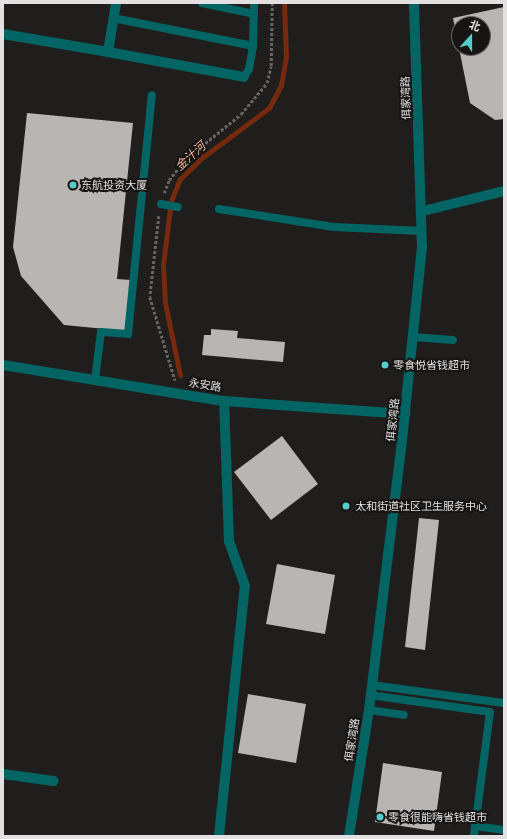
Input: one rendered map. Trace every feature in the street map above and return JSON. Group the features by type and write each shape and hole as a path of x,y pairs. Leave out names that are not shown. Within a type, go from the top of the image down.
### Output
{"street":[{"path":"108,52 116,3"},
{"name":"佴家湾路","path":"349,836 369,710 406,414 422,231 423,211 414,3"},
{"path":"3,34 244,77"},
{"path":"423,211 504,191"},
{"name":"永安路","path":"3,365 224,401 406,414"},
{"path":"219,836 245,586 229,541 224,401"},
{"path":"3,774 54,780"}],"lane":[{"path":"202,3 254,14"},
{"path":"244,77 249,69 253,46 254,3"},
{"path":"113,18 253,46"},
{"path":"96,380 101,332 128,334 152,95"},
{"path":"161,204 178,207"},
{"path":"219,209 334,227 422,231"},
{"path":"413,337 453,340"},
{"path":"371,690 504,704"},
{"path":"371,690 490,712 474,836"},
{"path":"369,710 404,715"},
{"path":"475,826 504,830"}],"path":[{"path":"174,392 175,377 150,297 161,204 169,180 186,159 240,114 267,83 271,66 272,3"}],"building":[{"path":"504,7 504,119 495,120 470,103 461,56 491,56 491,16 462,16"},
{"name":"东航投资大厦","path":"27,113 133,123 117,279 131,280 126,331 64,325 21,276 13,247"},
{"path":"211,329 238,331 237,338 285,342 283,362 202,355 204,335 211,335"},
{"path":"282,436 318,484 271,520 234,472"},
{"path":"419,518 439,520 425,650 405,647"},
{"path":"277,564 335,575 325,634 266,624"},
{"path":"248,694 306,704 296,763 238,753"},
{"path":"383,763 442,772 434,831 375,822"}],"waterway":[{"name":"金汁河","path":"180,375 165,303 163,265 171,201 180,179 203,157 269,108 281,85 286,57 284,3"}],"place":[{"name":"东航投资大厦","path":"73,185"},
{"name":"零食悦省钱超市","path":"385,365"},
{"name":"太和街道社区卫生服务中心","path":"346,506"},
{"name":"零食很能嗨省钱超市","path":"380,817"}]}
